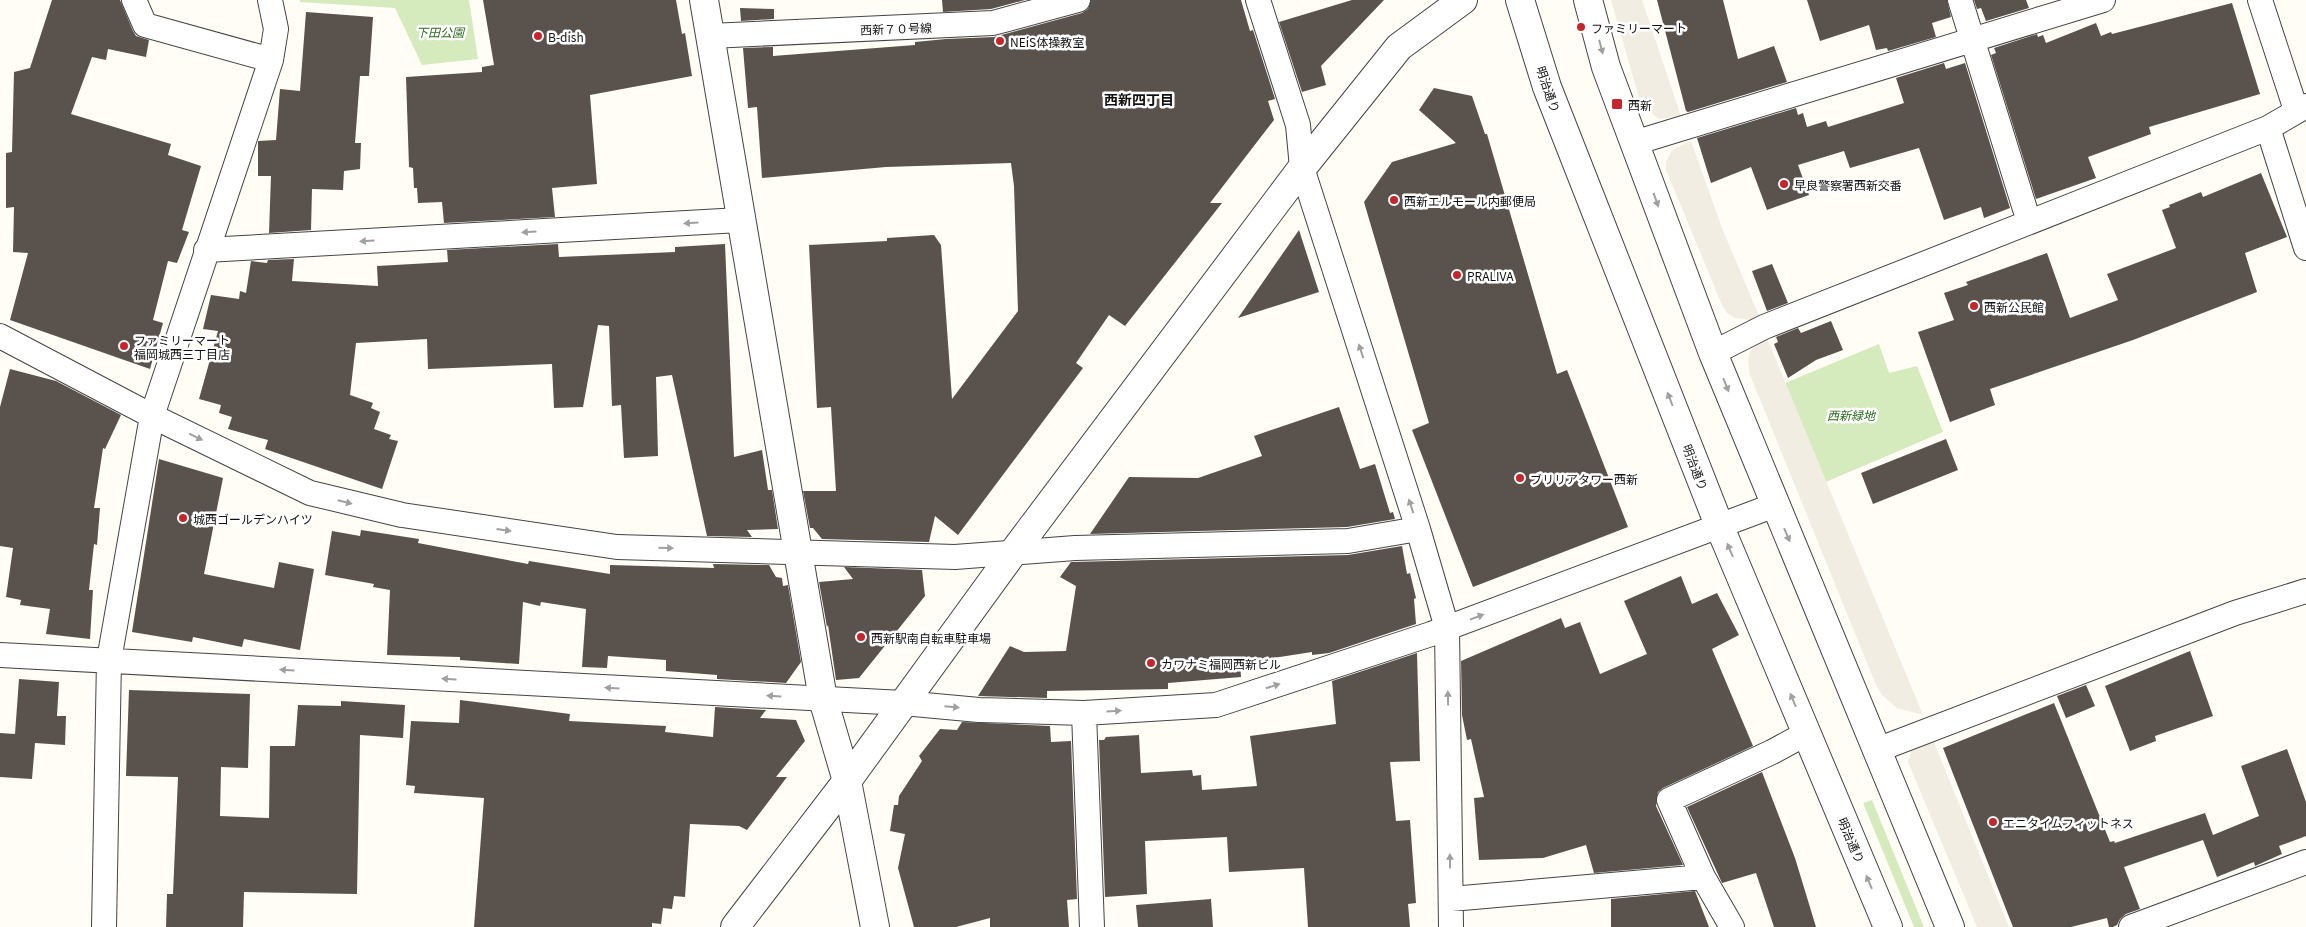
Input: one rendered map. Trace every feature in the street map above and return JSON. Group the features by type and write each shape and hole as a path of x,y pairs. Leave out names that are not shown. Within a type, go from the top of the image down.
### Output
{"street":[{"path":"134,0 145,25 271,60"},
{"path":"104,927 109,660 152,416 271,60 276,29 270,0"},
{"path":"704,0 823,699 847,781 875,927"},
{"name":"西新７０号線","path":"710,36 993,24 1078,0"},
{"path":"1258,0 1298,125 1302,168 1418,530 1446,628 1451,927"},
{"path":"735,927 847,781 1012,554 1302,168 1399,47 1463,0"},
{"name":"明治通り","path":"1520,0 1547,87 1719,526 1888,927"},
{"path":"1588,0 1606,67 1713,353 1950,927"},
{"path":"1960,0 2029,222"},
{"path":"1634,144 2103,0"},
{"path":"1713,353 1764,327 2268,128 2301,108 2260,0"},
{"path":"2268,128 2306,248"},
{"path":"206,250 740,220"},
{"path":"0,336 152,416 310,493 402,515 617,547 955,557 1075,548 1348,541 1418,530"},
{"path":"0,655 903,703 979,710 1084,713 1216,705 1446,628 1775,505"},
{"path":"1877,750 2235,614 2306,591"},
{"path":"1084,713 1092,927"},
{"path":"1732,927 1703,877 1669,800 1772,752 1807,733"},
{"path":"2131,927 2306,862"},
{"path":"1451,899 1703,877"}],"green space":[{"name":"下田公園","path":"300,0 469,0 478,59 422,65 395,8 300,2"},
{"name":"西新緑地","path":"1879,344 1889,373 1917,366 1943,432 1821,484 1778,386"},
{"path":"1872,800 1924,927 1914,927 1863,803"}],"shaded area":[{"path":"1611,0 1642,0 1681,116 1659,119 1641,105"},
{"path":"1691,141 1722,228 1759,316 1750,320 1735,318 1727,313 1722,305 1666,170 1666,162 1672,150"},
{"path":"1767,338 1923,715 1897,708 1882,695 1876,685 1750,375 1748,360 1750,352 1757,343"},
{"path":"1931,735 2009,927 1977,927 1908,762 1912,748"}],"building":[{"path":"52,0 120,0 136,36 149,40 146,57 108,49 106,60 92,57 71,114 171,144 168,155 201,166 182,230 189,232 177,263 168,261 153,320 163,323 150,369 10,320 28,253 13,252 14,207 6,208 6,153 12,152 14,72 30,68"},
{"path":"483,0 676,0 682,34 685,33 692,76 590,95 597,184 552,188 555,217 444,223 442,202 418,203 417,188 414,188 413,168 409,167 406,77 482,72 482,67 494,65"},
{"path":"942,0 1025,0 991,9 943,12"},
{"path":"1091,0 1241,0 1250,31 1253,30 1275,99 1268,101 1274,120 1210,203 1222,203 1125,326 1109,315 1076,363 1083,368 958,535 935,516 929,542 822,539 813,528 810,528 803,491 836,491 831,407 817,408 809,245 887,241 887,238 934,235 941,245 952,399 1018,311 1014,186 1011,163 886,167 762,178 757,107 748,108 743,48 773,47 773,56 915,45 915,42 946,39 994,37 1082,13 1088,9"},
{"path":"1352,0 1384,0 1321,66 1326,85 1302,92 1279,22"},
{"path":"1657,0 1723,0 1738,59 1774,46 1787,82 1688,112 1686,111"},
{"path":"1807,0 1947,0 1951,17 1932,23 1936,37 1888,51 1887,48 1876,50 1869,25 1820,41"},
{"path":"1974,0 2026,0 2029,8 1986,21 1981,8 1977,9"},
{"path":"2232,3 2260,94 2149,127 2151,134 2088,157 2096,178 2036,199 1991,55 1996,53 1994,48 2037,34 2038,37 2043,35 2046,43 2096,23 2101,36 2111,32 2112,34"},
{"path":"740,8 774,9 774,19 741,21"},
{"path":"306,12 373,17 369,76 360,76 355,143 361,143 360,169 344,171 343,190 312,189 311,230 269,233 271,176 258,176 258,141 276,140 280,89 300,91"},
{"path":"1944,63 1946,69 1965,63 2010,208 1984,218 1981,207 1944,220 1919,148 1850,168 1844,151 1798,165 1809,195 1767,210 1751,167 1711,183 1697,138 1796,108 1798,115 1803,113 1807,127 1826,121 1828,127 1904,103 1896,78"},
{"path":"1434,88 1472,96 1485,134 1487,134 1557,374 1567,370 1628,527 1473,587 1412,430 1429,423 1364,202 1392,162 1456,143 1419,110"},
{"path":"2261,173 2287,237 2245,253 2257,292 2133,340 1990,389 1995,405 1950,422 1918,332 1954,320 1944,293 1968,285 1966,282 2047,253 2070,318 2118,300 2107,274 2176,248 2162,210 2170,207 2169,205 2201,192 2203,197"},
{"path":"1299,230 1319,292 1238,318"},
{"path":"558,244 559,257 675,252 675,247 725,244 734,457 762,450 768,490 772,490 778,529 747,530 752,537 707,536 672,375 656,377 658,456 624,458 621,405 612,406 609,326 598,325 583,407 554,408 552,364 428,369 427,339 356,343 350,395 373,403 371,408 380,412 374,429 391,435 389,439 398,441 382,489 265,449 268,440 228,429 232,417 219,413 221,405 199,399 218,331 203,329 211,295 239,299 240,291 246,293 251,261 267,263 268,260 294,259 292,281 378,286 377,266 448,262 447,250"},
{"path":"1772,264 1788,303 1767,311 1752,271"},
{"path":"1831,321 1843,350 1816,360 1788,378 1774,344 1778,342 1776,337 1798,328 1801,333"},
{"path":"10,369 56,381 121,415 105,449 103,448 94,508 100,508 97,545 94,544 89,590 93,590 90,639 46,634 50,609 20,605 21,600 6,597 13,548 0,546 0,407"},
{"path":"1339,407 1360,469 1375,464 1390,513 1393,512 1395,519 1347,527 1090,534 1129,477 1198,478 1262,456 1254,436"},
{"path":"1946,439 1958,470 1873,504 1861,473"},
{"path":"159,459 223,478 204,574 274,588 279,562 314,569 300,650 244,639 242,647 193,637 192,642 132,632"},
{"path":"361,530 419,539 418,543 528,564 529,561 610,574 610,565 714,568 713,564 769,565 776,577 782,578 783,586 788,585 801,662 786,683 717,679 717,675 666,671 666,660 608,656 607,668 582,667 586,609 541,602 540,606 523,602 519,664 460,660 460,657 387,655 390,590 373,587 374,584 325,575 332,531 360,536"},
{"path":"1402,546 1407,574 1410,573 1416,598 1414,599 1416,624 1329,653 1312,655 1312,652 1240,663 1241,677 1168,683 1168,689 1047,691 1047,698 978,696 1010,646 1024,652 1066,651 1076,586 1060,577 1071,562 1348,555"},
{"name":"西新駅南自転車駐車場","path":"844,567 922,570 925,596 859,678 836,680 828,625 827,627 819,582 853,579"},
{"path":"1681,576 1692,604 1717,593 1739,635 1712,649 1753,746 1658,792 1656,806 1683,865 1594,873 1586,845 1543,858 1479,860 1474,798 1484,797 1471,739 1467,740 1462,715 1461,661 1561,618 1565,628 1580,622 1600,674 1647,654 1624,601"},
{"path":"2190,651 2213,716 2155,736 2156,741 2130,751 2105,686"},
{"path":"1417,653 1420,761 1390,762 1396,821 1410,820 1416,903 1408,904 1410,927 1308,927 1304,868 1229,872 1227,837 1145,841 1147,894 1105,897 1099,740 1104,740 1106,737 1139,735 1141,773 1192,770 1193,776 1201,775 1202,790 1257,786 1250,736 1336,724 1332,681"},
{"path":"19,679 59,682 57,716 66,716 65,745 35,743 32,779 0,777 0,733 15,734"},
{"path":"2086,685 2095,706 2066,718 2057,696"},
{"path":"129,690 250,694 248,768 221,767 220,816 269,818 270,746 295,746 298,705 341,706 341,701 405,705 403,738 360,735 357,894 244,892 243,927 166,927 167,894 173,894 178,777 126,776"},
{"path":"460,700 570,714 569,721 666,726 665,732 713,737 715,707 766,710 760,718 796,720 805,741 776,777 787,777 747,830 739,826 690,824 685,897 674,896 672,909 663,908 661,924 652,923 652,927 474,927 484,798 414,793 415,786 406,785 411,721 459,723"},
{"path":"2054,703 2110,842 2114,841 2115,843 2205,813 2213,835 2259,816 2241,766 2287,749 2306,802 2306,836 2279,846 2282,854 2255,866 2254,862 2217,877 2203,840 2124,867 2140,909 2126,914 2113,927 2109,927 2107,918 2071,927 2013,927 1943,748"},
{"path":"962,722 1050,726 1051,742 1071,741 1077,899 1067,900 1069,927 990,927 990,918 956,927 914,927 898,868 905,834 890,831 894,805 898,805 899,796 922,761 919,756 940,729 957,730"},
{"path":"1762,772 1795,858 1816,927 1774,927 1756,873 1722,883 1687,807"},
{"path":"1695,891 1709,927 1611,927 1611,899"},
{"path":"1211,899 1213,927 1138,927 1136,905"}],"place":[{"name":"ファミリーマート","path":"1581,27"},
{"name":"B-dish","path":"538,36"},
{"name":"NEiS体操教室","path":"1000,41"},
{"name":"西新","path":"1617,104"},
{"name":"早良警察署西新交番","path":"1784,184"},
{"name":"西新エルモール内郵便局","path":"1394,200"},
{"name":"PRALIVA","path":"1457,275"},
{"name":"西新公民館","path":"1974,306"},
{"name":"ファミリーマート 福岡城西三丁目店","path":"124,346"},
{"name":"ブリリアタワー西新","path":"1520,478"},
{"name":"城西ゴールデンハイツ","path":"183,518"},
{"name":"西新駅南自転車駐車場","path":"861,637"},
{"name":"カワナミ福岡西新ビル","path":"1151,663"},
{"name":"エニタイムフィットネス","path":"1993,822"}],"district":[{"name":"西新四丁目","path":"1139,99"}]}
